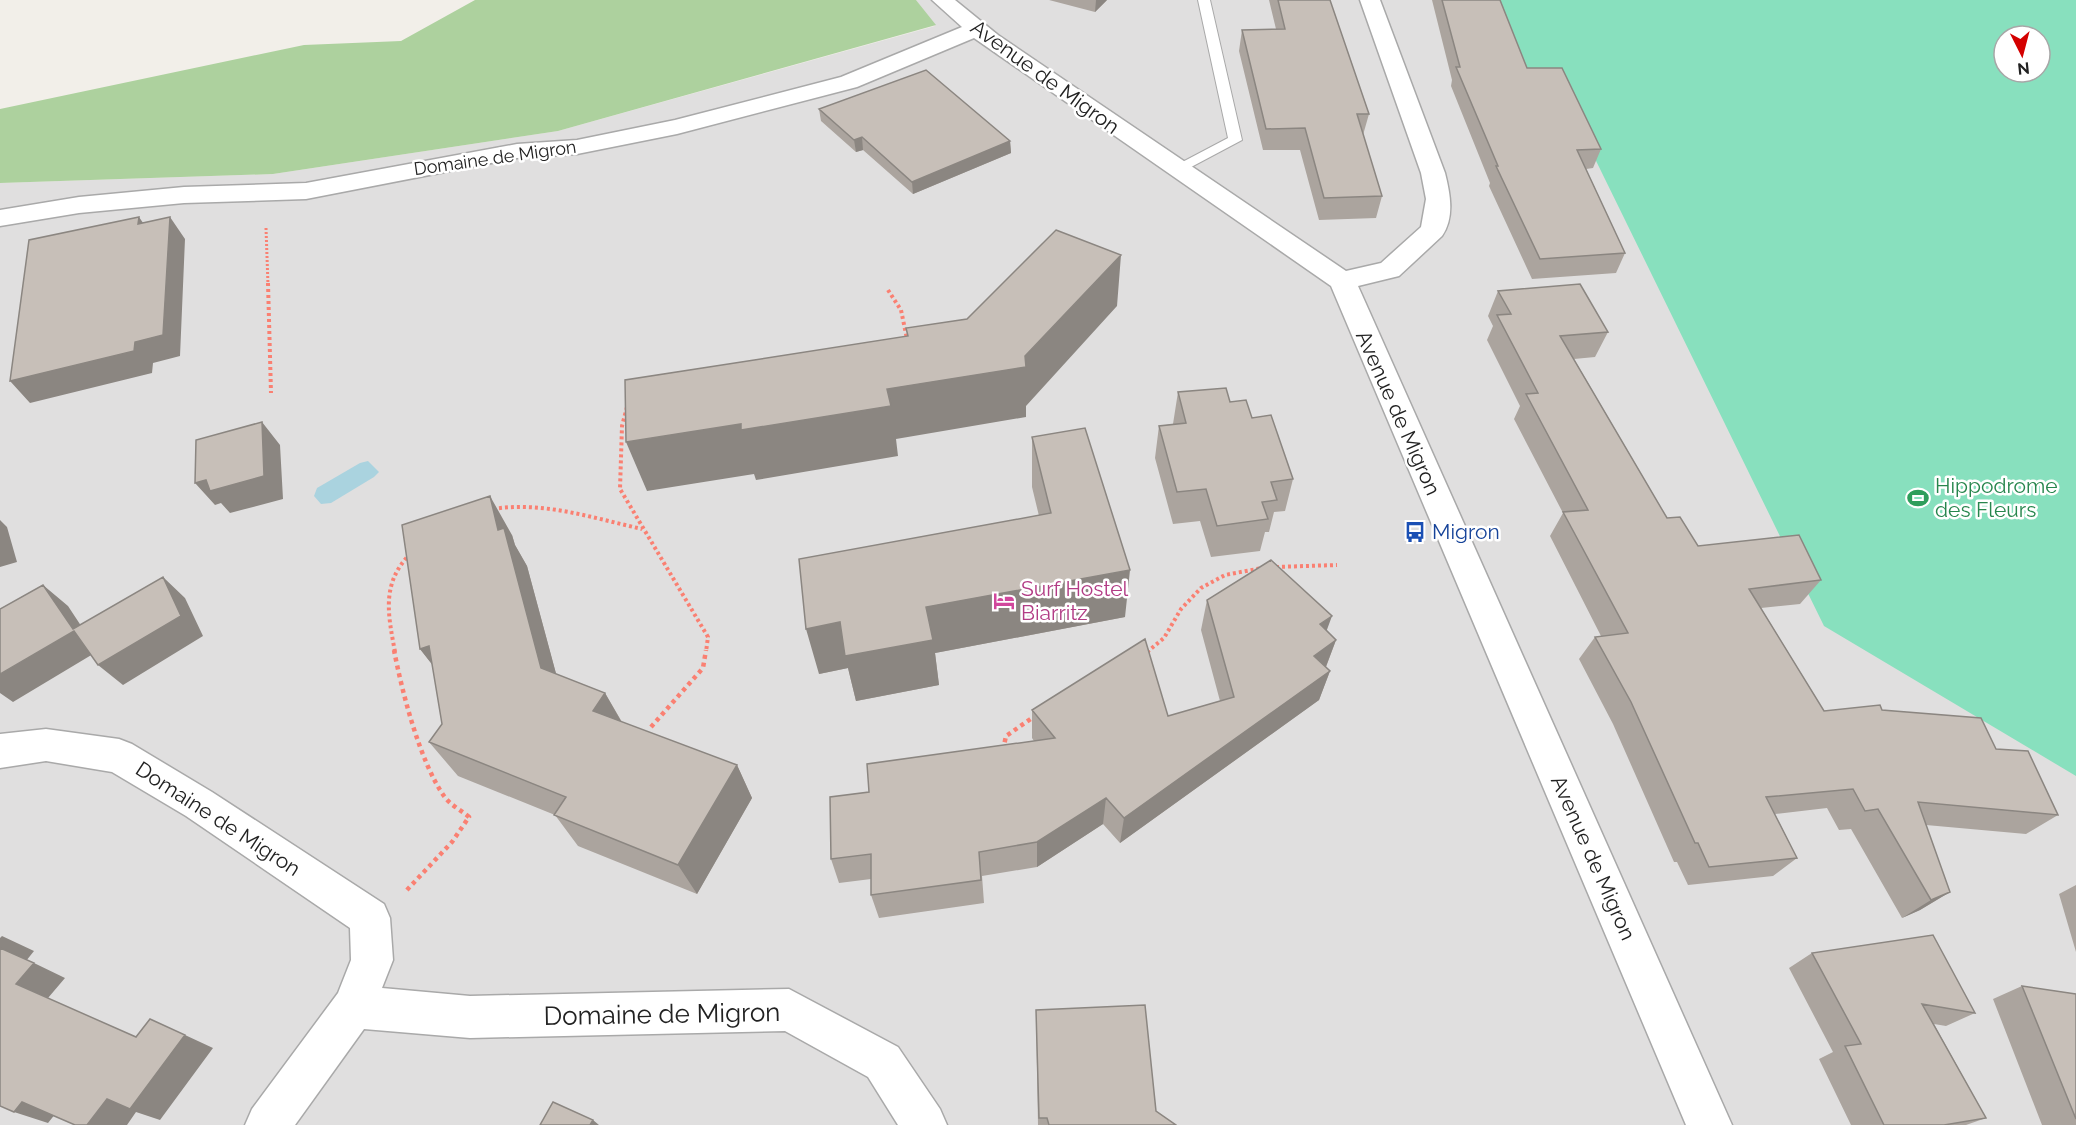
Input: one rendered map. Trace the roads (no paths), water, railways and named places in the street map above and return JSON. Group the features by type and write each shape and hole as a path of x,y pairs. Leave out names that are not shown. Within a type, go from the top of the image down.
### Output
{"street":[{"name":"Avenue de Migron","path":"942,0 976,29 1342,281 1709,1125"},
{"path":"1342,281 1390,270 1433,230 1439,199 1433,173 1370,0"},
{"name":"Domaine de Migron","path":"0,218 91,203 184,195 306,191 517,151 577,147 677,127 849,82 976,29"},
{"name":"Domaine de Migron","path":"0,751 46,745 119,756 199,804 370,918 372,960 354,1007 470,1017 789,1010 883,1062 924,1125"},
{"path":"268,1125 354,1007"}],"lane":[{"path":"1178,170 1235,140 1204,0"}],"water":[{"path":"368,461 379,472 374,477 331,503 321,504 314,496 317,488 360,463"}],"place":[{"name":"Hippodrome des Fleurs","path":"1918,498"},
{"name":"Migron","path":"1415,532"},
{"name":"Surf Hostel Biarritz","path":"1004,601"}]}
